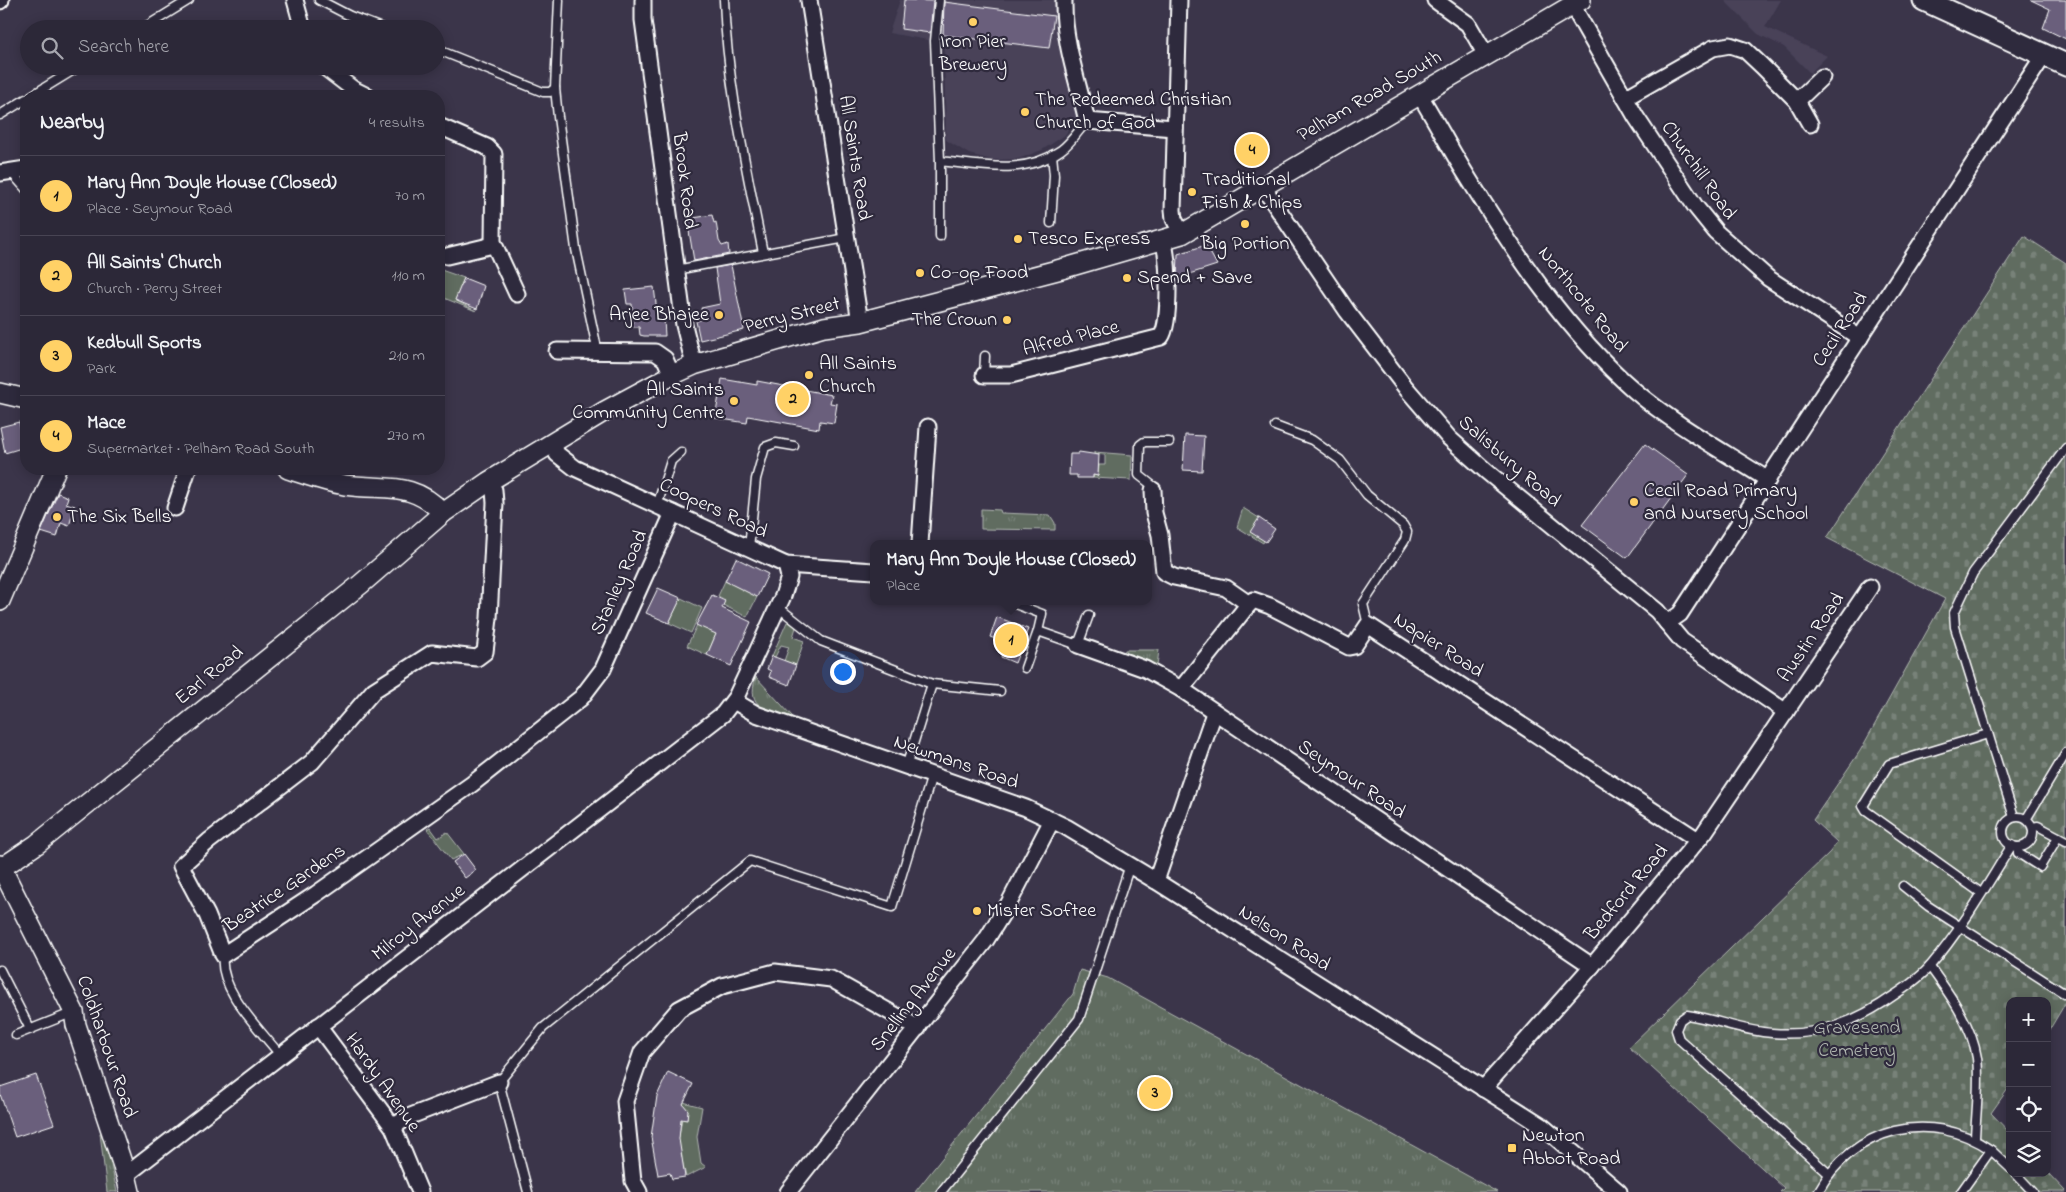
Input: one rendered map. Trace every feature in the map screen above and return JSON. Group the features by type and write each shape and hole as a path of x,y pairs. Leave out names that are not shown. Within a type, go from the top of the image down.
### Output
{"main road":[{"path":"1924,0 2066,65"}],"street":[{"path":"295,0 301,20"},
{"name":"Brook Road","path":"643,0 643,20 676,270 684,325 694,365"},
{"name":"All Saints Road","path":"809,0 860,322"},
{"path":"1064,0 1064,13 1069,41 1087,121 1174,128"},
{"path":"1179,0 1173,210 1174,219 1182,234"},
{"path":"1435,0 1465,21 1486,55"},
{"name":"Pelham Road South","path":"1182,234 1576,3"},
{"name":"Churchill Road","path":"1576,3 1625,98 1687,196 1720,238 1768,278 1860,338"},
{"path":"1625,98 1713,48 1724,44 1745,50 1797,101 1810,124"},
{"name":"Cecil Road","path":"1667,623 1680,614 2044,55"},
{"path":"335,75 355,90"},
{"path":"1797,101 1822,77"},
{"name":"Northcote Road","path":"1419,94 1468,178 1500,226 1548,294 1598,355 1644,398 1768,480"},
{"path":"445,129 487,147 494,154 493,245 517,294"},
{"path":"5,172 20,170"},
{"name":"Salisbury Road","path":"1263,187 1347,311 1427,415 1486,471 1656,611 1686,644 1786,712"},
{"name":"Perry Street","path":"443,513 488,482 605,411 672,374 694,365 824,327 860,322 1163,241 1182,234"},
{"name":"Alfred Place","path":"984,375 1011,375 1158,338 1164,332 1168,264 1163,241"},
{"path":"447,256 493,245"},
{"path":"557,351 598,353 655,352 665,359 672,374"},
{"path":"0,393 20,398"},
{"path":"920,540 928,426"},
{"name":"Coopers Road","path":"553,444 557,454 575,468 786,564 870,571"},
{"path":"0,600 53,475"},
{"path":"176,508 186,475"},
{"path":"318,475 346,485 412,490 431,501 443,513"},
{"name":"Beatrice Gardens","path":"488,482 493,490 495,499 492,574 486,648 482,655 476,658 432,653 374,690 312,762 209,841 181,866 207,915 223,955 316,894 472,784 581,698 603,669"},
{"path":"1153,490 1154,513 1160,535 1164,572 1171,576 1226,588 1249,604 1181,689"},
{"name":"Earl Road","path":"1,868 37,844 361,584 443,513"},
{"name":"Stanley Road","path":"603,669 673,513"},
{"name":"Milroy Avenue","path":"128,1183 280,1055 719,718 734,702 778,607 789,577 786,564"},
{"name":"Austin Road","path":"1786,712 1870,587"},
{"name":"Napier Road","path":"1249,604 1255,600 1260,602 1349,647 1354,646 1368,624 1698,840"},
{"name":"Seymour Road","path":"1078,645 1145,669 1181,689 1592,966"},
{"name":"Newmans Road","path":"734,702 756,714 1052,820 1156,881"},
{"name":"Bedford Road","path":"1483,1089 1592,966 1698,840 1786,712"},
{"path":"1156,881 1214,713"},
{"name":"Snelling Avenue","path":"788,1192 918,1028 994,928 1052,820"},
{"name":"Coldharbour Road","path":"1,868 74,1012 76,1025 128,1183"},
{"name":"Nelson Road","path":"1156,881 1541,1125 1619,1192"},
{"path":"639,1192 633,1181 625,1100 642,1052 679,1009 722,986 775,972 831,979 918,1028"},
{"name":"Hardy Avenue","path":"318,1026 393,1127 420,1192"},
{"path":"393,1127 408,1117 499,1082"}],"lane":[{"path":"157,20 189,0"},
{"path":"319,0 360,20"},
{"path":"559,0 555,88 576,249 598,353"},
{"path":"724,0 725,29 742,143 763,253"},
{"path":"939,0 935,41 940,161 940,236"},
{"path":"445,53 543,92 550,92 555,88"},
{"path":"41,90 65,75"},
{"path":"0,115 20,103"},
{"path":"940,161 1020,168 1062,149 1087,121"},
{"path":"1051,223 1054,175 1052,155"},
{"path":"5,172 20,183"},
{"path":"676,270 846,238"},
{"path":"984,375 985,356"},
{"path":"1275,426 1312,440 1340,460 1367,495 1400,521 1406,529 1405,540 1363,604 1368,624"},
{"path":"1153,490 1153,486 1139,475 1140,445 1144,442 1169,442"},
{"path":"749,548 756,479 765,446 776,443 794,446"},
{"path":"2014,817 1955,627 1954,613 1973,574 2066,448"},
{"path":"657,506 671,461 681,452"},
{"path":"1018,605 1042,614 1038,631 1024,668"},
{"path":"778,607 821,641 932,684 1000,691"},
{"path":"1038,631 1078,645 1088,615"},
{"path":"906,767 932,684"},
{"path":"1981,893 1866,811 1863,806 1889,764 1988,734"},
{"path":"2027,818 2066,753"},
{"path":"528,1192 499,1082 544,1028 750,861 892,907 932,776"},
{"path":"2027,818 2014,817 2006,822 2003,830 2005,839 2015,846 2018,853 2040,867 2058,837"},
{"path":"1829,1174 1679,1039 1676,1030 1680,1020 1687,1015 1743,1030 1804,1033 1838,1026 1872,1011 1930,967 1960,927 1981,893 2015,846 2030,842 2033,827 2027,818"},
{"path":"2033,827 2038,826 2066,841"},
{"path":"941,1192 1079,1019 1130,865"},
{"path":"1903,886 1960,927 2065,994 2066,992"},
{"path":"223,955 222,971 243,1010 280,1055"},
{"path":"1930,967 1948,992 1966,1026 1976,1057 1978,1092 1975,1138"},
{"path":"0,970 30,1030"},
{"path":"16,1035 74,1012"},
{"path":"1818,1192 1829,1174 1861,1144 1878,1135 1922,1126 1942,1128 1975,1138 2006,1164"},
{"path":"1961,1192 1991,1150"},
{"path":"2019,1177 2033,1192"}],"shaded area":[{"path":"900,0 1059,0 1057,14 1078,115 1065,135 1042,150 1018,159 992,160 969,154 946,140 944,43 889,33"},
{"path":"1724,0 1781,0 1765,27 1827,56 1810,73 1784,47 1758,34"}],"green space":[{"name":"Gravesend Cemetery","path":"2024,236 2066,263 2066,1002 2051,1027 2051,997 2006,997 2006,1092 1991,1113 2006,1129 2006,1177 2051,1176 2066,1192 1780,1192 1784,1188 1629,1047 1830,852 1837,842 1813,820 1860,751 1945,599 1827,538"},
{"path":"445,271 464,278 455,300 476,311 445,298"},
{"path":"1094,452 1132,455 1131,480 1093,478 1093,475 1098,476 1099,465 1105,465 1105,455 1094,454"},
{"path":"1243,508 1259,518 1263,543 1237,527"},
{"path":"981,509 1000,510 1001,513 1050,515 1055,523 1055,530 981,529"},
{"path":"734,578 757,597 747,617 723,605 725,600 718,596 725,581 731,584"},
{"path":"681,598 702,608 691,633 669,623"},
{"path":"711,604 716,634 707,655 687,646 706,606"},
{"path":"787,622 797,624 793,637 804,641 796,665 784,661 789,647 781,645 775,657 772,656"},
{"path":"1125,650 1159,650 1157,666 1124,654"},
{"path":"756,677 792,716 790,719 767,710 756,702 753,687"},
{"path":"430,827 438,838 447,832 464,854 451,860 427,829"},
{"path":"1080,970 1108,978 1497,1192 915,1192 1073,994"},
{"path":"683,1102 702,1107 697,1137 701,1163 706,1167 686,1177 678,1143 682,1118 687,1117 688,1110 683,1107"},
{"path":"104,1132 117,1192 107,1192 100,1133"}],"building":[{"path":"904,0 933,1 930,33 901,29"},
{"path":"2031,0 2066,0 2066,39 2043,28 2050,9"},
{"path":"944,2 1054,16 1049,48 943,35"},
{"path":"712,215 714,223 716,222 719,241 722,246 728,244 729,254 694,261 687,219"},
{"path":"1206,245 1217,265 1177,278 1178,254"},
{"path":"731,265 744,330 700,340 696,321 703,319 701,308 720,304 715,268"},
{"path":"464,278 484,286 477,309 455,300"},
{"path":"654,287 658,320 664,320 665,336 640,335 639,327 633,327 632,304 627,304 625,290"},
{"path":"722,379 757,385 757,381 832,395 830,403 837,404 834,423 820,421 819,429 748,416 747,423 715,418"},
{"path":"19,422 20,448 5,453 0,427"},
{"path":"1185,435 1204,436 1202,471 1183,470"},
{"name":"Cecil Road Primary and Nursery School","path":"1645,444 1688,475 1627,558 1582,525"},
{"path":"1079,452 1099,455 1098,476 1093,475 1093,478 1077,478 1077,475 1069,475 1070,454 1078,454"},
{"name":"The Six Bells","path":"58,493 68,497 66,503 75,506 69,526 61,523 57,537 41,532"},
{"path":"1259,518 1275,529 1266,542 1250,532"},
{"path":"736,558 768,574 757,597 725,581"},
{"path":"658,588 681,598 669,623 646,613"},
{"path":"712,595 725,601 722,608 751,622 731,666 707,655 716,634 696,625"},
{"path":"997,617 1028,629 1015,663 1001,657 1006,643 990,637"},
{"path":"772,656 796,665 789,685 769,677 771,671 767,669"},
{"path":"464,854 476,870 465,878 453,862"},
{"path":"668,1072 693,1084 683,1104 688,1110 687,1120 681,1119 679,1139 685,1177 672,1179 670,1173 658,1175 651,1137 657,1096"},
{"path":"36,1075 54,1124 15,1137 0,1094 0,1087"}],"place":[{"name":"Iron Pier Brewery","path":"973,22"},
{"name":"The Redeemed Christian Church of God","path":"1025,112"},
{"name":"Mace","path":"1252,150"},
{"name":"Traditional Fish & Chips","path":"1192,192"},
{"name":"Big Portion","path":"1245,224"},
{"name":"Tesco Express","path":"1018,239"},
{"name":"Co-op Food","path":"920,273"},
{"name":"Spend + Save","path":"1127,278"},
{"name":"Arjee Bhajee","path":"719,315"},
{"name":"The Crown","path":"1007,320"},
{"name":"All Saints Church","path":"809,375"},
{"name":"All Saints' Church","path":"793,399"},
{"name":"All Saints Community Centre","path":"734,401"},
{"name":"Cecil Road Primary and Nursery School","path":"1634,502"},
{"name":"The Six Bells","path":"57,517"},
{"name":"Mary Ann Doyle House (Closed)","path":"1011,640"},
{"name":"Mister Softee","path":"977,911"},
{"name":"Kedbull Sports","path":"1155,1093"},
{"name":"Newton Abbot Road","path":"1512,1148"}]}
